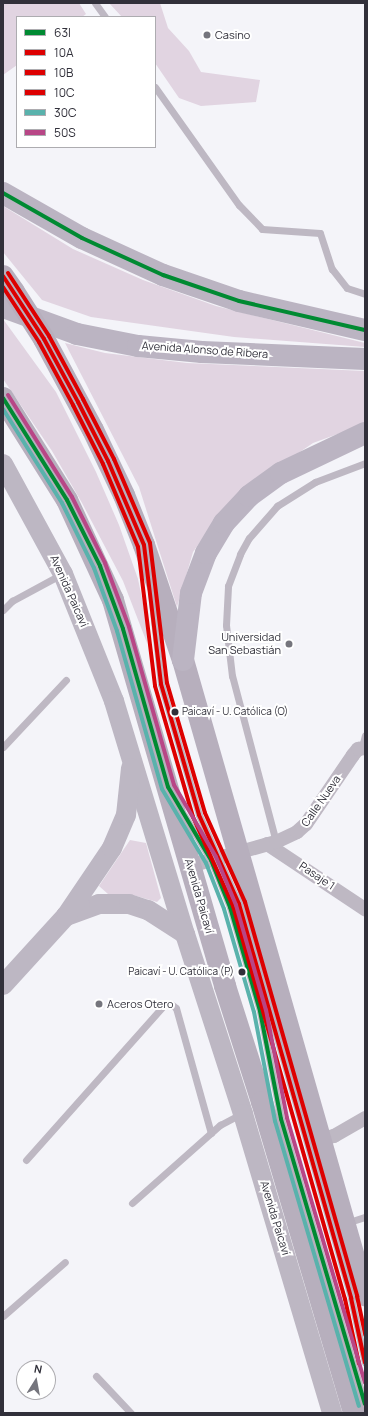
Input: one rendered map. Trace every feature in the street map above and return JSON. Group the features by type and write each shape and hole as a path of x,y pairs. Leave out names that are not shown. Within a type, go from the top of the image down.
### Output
{"highway":[{"path":"3,193 82,238 163,275 261,307 365,330"},
{"name":"Avenida Alonso de Ribera","path":"7,292 77,334 138,346 202,352 365,359"},
{"path":"183,660 191,593 206,553 224,523 249,496 280,473 365,434"}],"main road":[{"path":"7,292 44,339 108,461 144,545 183,660 223,857 319,1140 355,1220 365,1295"},
{"name":"Avenida Paicaví","path":"3,398 67,500 100,566 123,629 190,866 354,1413"}],"street":[{"name":"Avenida Paicaví","path":"3,464 62,574 100,664 131,754 185,934 243,1114 332,1413"},
{"name":"Calle Nueva","path":"190,866 272,843 298,832 306,824 361,746"},
{"path":"4,983 66,916 118,837 128,804 131,754"},
{"name":"Pasaje 1","path":"272,843 365,909"},
{"path":"66,916 99,904 129,904 148,910 185,934"},
{"path":"319,1140 334,1136 365,1118"}],"lane":[{"path":"95,3 104,16"},
{"path":"156,88 238,205 262,229 320,233 332,269 347,288 365,294"},
{"path":"272,843 232,676 226,625 228,586 240,554 262,521 277,506 315,482 365,463"},
{"path":"144,545 161,684 195,801 223,857 239,904 270,1008 351,1298 365,1363"},
{"path":"3,610 12,601 62,574"},
{"path":"3,747 66,680"},
{"path":"168,787 223,857 230,907 260,1011 281,1119 365,1404"},
{"path":"26,1160 164,1005 171,1004 176,1008 211,1133"},
{"path":"132,1203 211,1133 243,1114"},
{"path":"3,1316 65,1262"},
{"path":"96,1376 131,1413"}],"shaded area":[{"path":"3,3 79,3 86,14 83,16 16,16 16,66 3,75"},
{"path":"109,3 160,3 168,28 189,51 201,72 260,80 256,102 201,106 179,98 156,64 156,16 121,16"},
{"path":"3,206 73,249 143,280 216,306 365,343 365,347 234,337 91,317 42,300 3,252"},
{"path":"3,319 56,392 96,472 119,525 138,579 146,618 147,643 123,581 82,503 52,451 3,379"},
{"path":"65,343 105,353 187,363 365,371 365,424 313,443 259,480 208,531 193,552 177,607 139,487"},
{"path":"130,840 146,843 161,898 157,902 133,895 108,894 99,886"}],"transit line":[{"name":"63I","path":"3,193 82,238 163,275 239,301 365,330"},
{"name":"10C","path":"8,273 49,336 83,399 114,459 150,543 167,683 205,813 245,902 357,1296 365,1335"},
{"name":"10A","path":"3,276 44,339 78,402 108,461 144,545 161,684 199,815 239,904 351,1298 365,1363"},
{"name":"10B","path":"3,287 39,342 73,405 103,464 138,547 155,686 193,817 233,906 345,1299 359,1364"},
{"name":"50S","path":"8,395 72,497 105,563 129,627 174,785 216,857 236,905 266,1010 287,1118 365,1383"},
{"name":"63I","path":"3,398 67,500 100,566 123,629 168,787 211,860 230,907 260,1011 281,1119 365,1404"},
{"name":"30C","path":"3,409 62,503 94,568 117,631 162,789 206,863 224,909 254,1012 275,1121 359,1406"}],"place":[{"name":"Casino","path":"207,35"},
{"name":"Universidad San Sebastián","path":"289,644"},
{"name":"Paicaví - U. Católica (O)","path":"175,712"},
{"name":"Paicaví - U. Católica (P)","path":"242,972"},
{"name":"Aceros Otero","path":"99,1004"}]}
